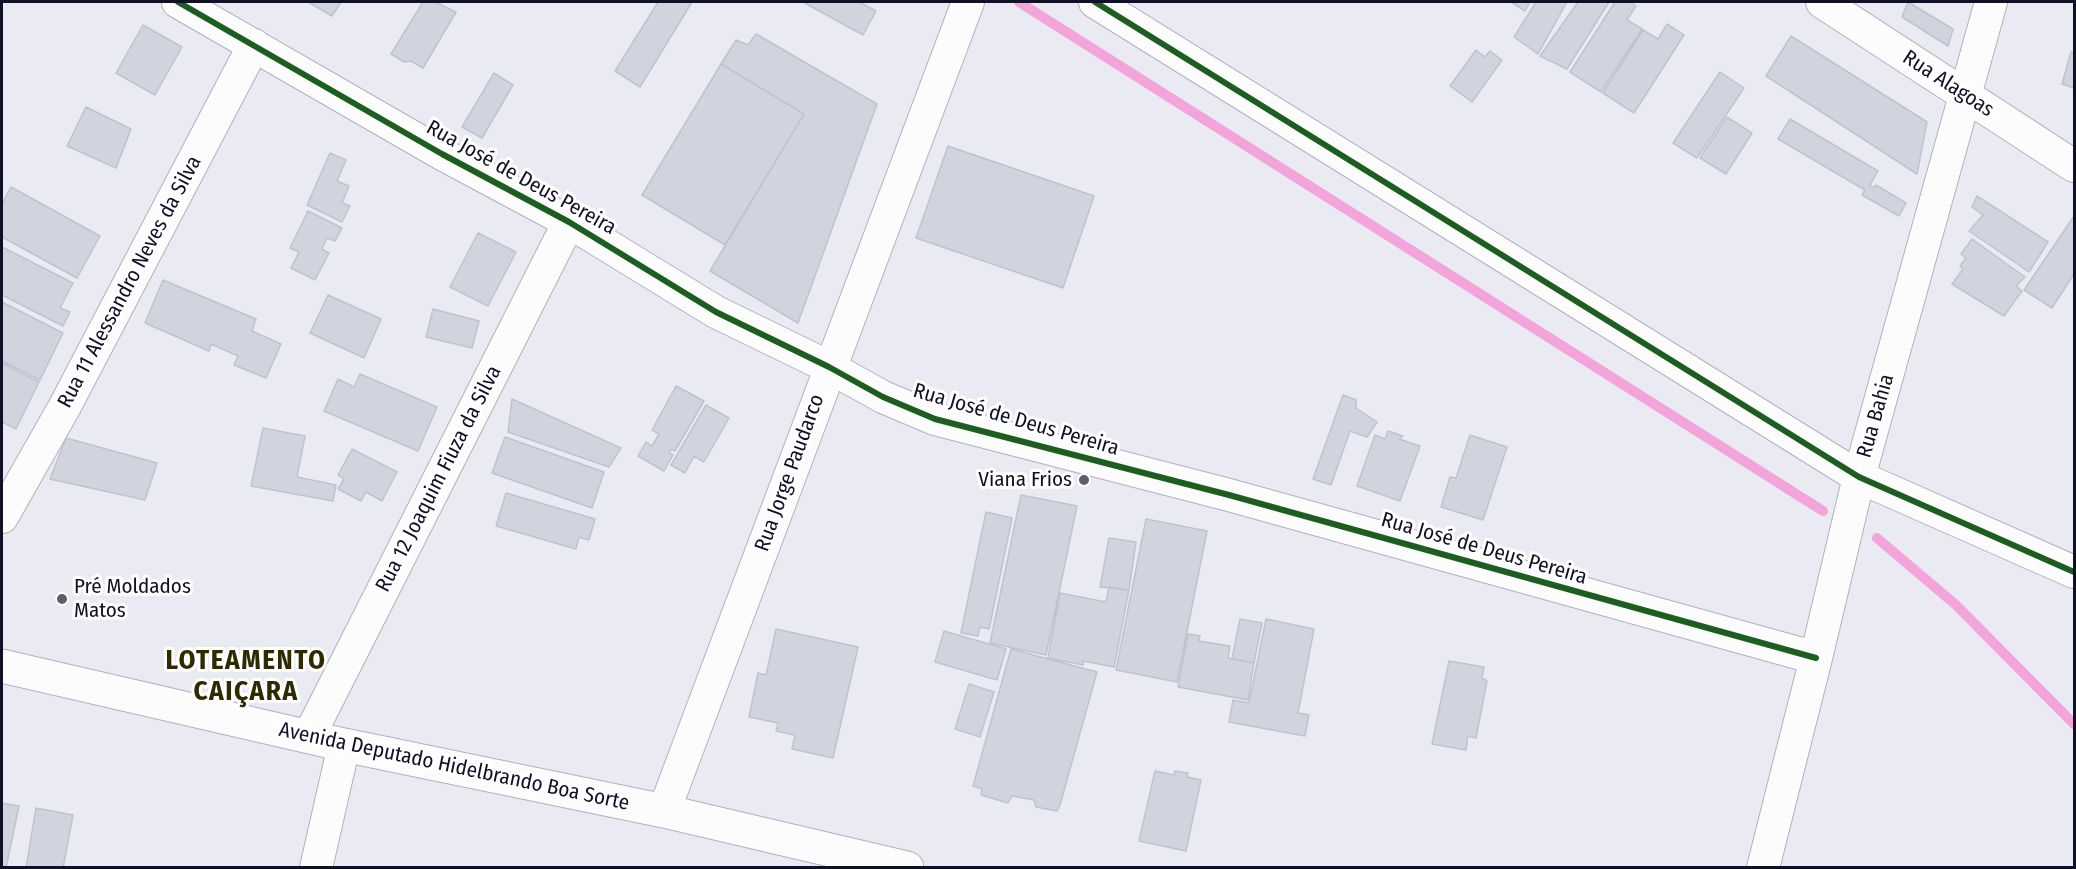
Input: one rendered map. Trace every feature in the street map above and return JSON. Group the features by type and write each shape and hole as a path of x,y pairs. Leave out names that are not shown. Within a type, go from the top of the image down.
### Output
{"main road":[{"name":"Avenida Deputado Hidelbrando Boa Sorte","path":"2,666 344,746 664,811 907,867"}],"street":[{"name":"Rua José de Deus Pereira","path":"178,2 442,154 569,222 716,312 829,367 883,397 935,419 1229,495 1816,658"},
{"path":"1095,2 1859,477 2074,572"},
{"name":"Rua Alagoas","path":"1822,2 2074,166"},
{"name":"Rua Bahia","path":"1763,867 1859,477 1992,2"},
{"name":"Rua Jorge Paudarco","path":"664,811 967,3"},
{"name":"Rua 11 Alessandro Neves da Silva","path":"2,517 65,406 254,45"},
{"name":"Rua 12 Joaquim Fiuza da Silva","path":"309,736 569,222"},
{"path":"316,867 344,746"}],"building":[{"path":"308,2 341,2 332,16"},
{"path":"423,2 435,2 456,12 423,68 411,61 404,62 391,54"},
{"path":"658,2 692,2 640,87 615,71"},
{"path":"803,2 859,2 876,11 863,35"},
{"path":"1511,2 1530,2 1525,11"},
{"path":"1536,2 1567,2 1538,54 1514,37"},
{"path":"1578,2 1609,2 1567,69 1540,56"},
{"path":"1615,2 1630,2 1636,6 1627,20 1642,29 1601,92 1570,72"},
{"path":"1908,2 1953,29 1948,46 1902,17"},
{"path":"1667,24 1684,35 1634,113 1603,93 1643,30 1658,39"},
{"path":"143,25 182,47 155,95 116,73"},
{"path":"756,34 877,104 798,323 710,271 804,114 721,64 736,40 748,45"},
{"path":"1791,36 1927,122 1917,174 1766,76"},
{"path":"1476,50 1485,57 1490,51 1502,60 1472,102 1450,86"},
{"path":"2071,52 2074,53 2074,88 2062,84"},
{"path":"721,64 804,114 725,245 642,195"},
{"path":"1720,72 1744,88 1697,158 1673,143"},
{"path":"494,73 513,85 482,138 462,127"},
{"path":"86,107 131,129 116,168 67,146"},
{"path":"1727,117 1752,133 1726,174 1700,158"},
{"path":"1790,119 1878,171 1870,185 1874,188 1876,185 1906,203 1899,216 1862,195 1865,190 1778,139"},
{"path":"948,146 1094,196 1063,288 916,238"},
{"path":"330,153 346,160 337,181 349,186 342,203 350,206 342,222 307,205"},
{"path":"11,187 100,236 77,278 2,237 2,204"},
{"path":"1977,196 2048,242 2029,272 1969,231 1983,215 1972,207"},
{"path":"308,211 342,228 335,241 327,238 322,249 329,253 315,280 291,268 299,252 290,248"},
{"path":"2074,216 2074,274 2052,308 2024,290"},
{"path":"478,233 516,252 488,306 450,287"},
{"path":"1972,239 2025,277 2016,286 2022,291 2004,316 1952,284 1963,269 1960,266 1966,258 1961,254"},
{"path":"2,247 73,283 60,308 70,312 63,326 2,295"},
{"path":"163,280 256,319 252,331 281,344 266,378 234,365 238,356 211,344 209,351 145,323"},
{"path":"328,295 381,319 364,358 310,333"},
{"path":"2,302 63,333 40,380 2,361"},
{"path":"433,309 479,321 472,348 426,337"},
{"path":"2,363 39,382 16,429 2,422"},
{"path":"360,374 437,407 418,451 324,411 338,379 354,387"},
{"path":"676,386 704,401 675,451 671,449 669,453 673,455 664,471 638,456 646,442 652,446 659,434 652,430"},
{"path":"1343,395 1356,400 1356,408 1377,422 1367,437 1350,431 1331,485 1313,479"},
{"path":"512,399 621,448 609,467 508,432"},
{"path":"706,405 729,418 704,462 694,456 685,473 671,465"},
{"path":"263,428 305,436 297,477 336,485 333,501 251,486"},
{"path":"1388,431 1403,436 1399,439 1420,446 1400,501 1357,486 1375,435 1385,439"},
{"path":"1470,435 1507,447 1483,520 1441,507 1450,477 1456,478"},
{"path":"505,437 604,472 592,508 492,473"},
{"path":"66,438 157,463 145,500 50,479"},
{"path":"352,449 397,472 382,501 366,492 361,501 338,489 344,479 338,475"},
{"path":"506,493 595,519 589,540 579,537 576,549 496,526"},
{"path":"1021,495 1077,506 1046,655 990,643"},
{"path":"986,512 1012,518 989,629 980,627 978,636 961,633"},
{"path":"1146,519 1207,531 1177,682 1116,670"},
{"path":"1109,538 1136,542 1129,590 1100,587"},
{"path":"1109,587 1129,590 1114,667 1083,661 1083,665 1048,658 1060,593 1106,602"},
{"path":"1240,619 1262,623 1254,663 1232,659"},
{"path":"1266,619 1314,629 1298,713 1309,715 1305,736 1229,722 1233,700 1249,703"},
{"path":"776,629 858,647 833,758 792,749 795,735 776,731 778,723 749,717 758,673 766,675"},
{"path":"944,631 1006,649 997,680 935,662"},
{"path":"1188,634 1200,636 1199,641 1230,646 1228,658 1254,663 1248,700 1178,687"},
{"path":"1011,649 1097,672 1057,811 1036,807 1034,800 1012,796 1008,803 981,795 982,789 973,786"},
{"path":"1449,661 1484,667 1482,678 1487,681 1476,738 1468,736 1466,750 1432,744"},
{"path":"969,684 994,692 980,737 955,729"},
{"path":"1155,771 1174,775 1175,771 1188,773 1187,777 1201,780 1186,851 1139,841"},
{"path":"2,803 19,806 6,868 2,868"},
{"path":"36,808 73,815 63,868 26,868"}],"waterway":[{"path":"1019,2 1823,511"},
{"path":"1877,538 1956,605 2074,724"}],"cycle path":[{"path":"178,2 442,154 569,222 716,312 829,367 883,397 935,419 1229,495 1816,658"},
{"path":"1095,2 1859,477 2074,572"}],"place":[{"name":"Viana Frios","path":"1084,480"},
{"name":"Pré Moldados Matos","path":"62,599"}],"district":[{"name":"LOTEAMENTO CAIÇARA","path":"246,676"}]}
